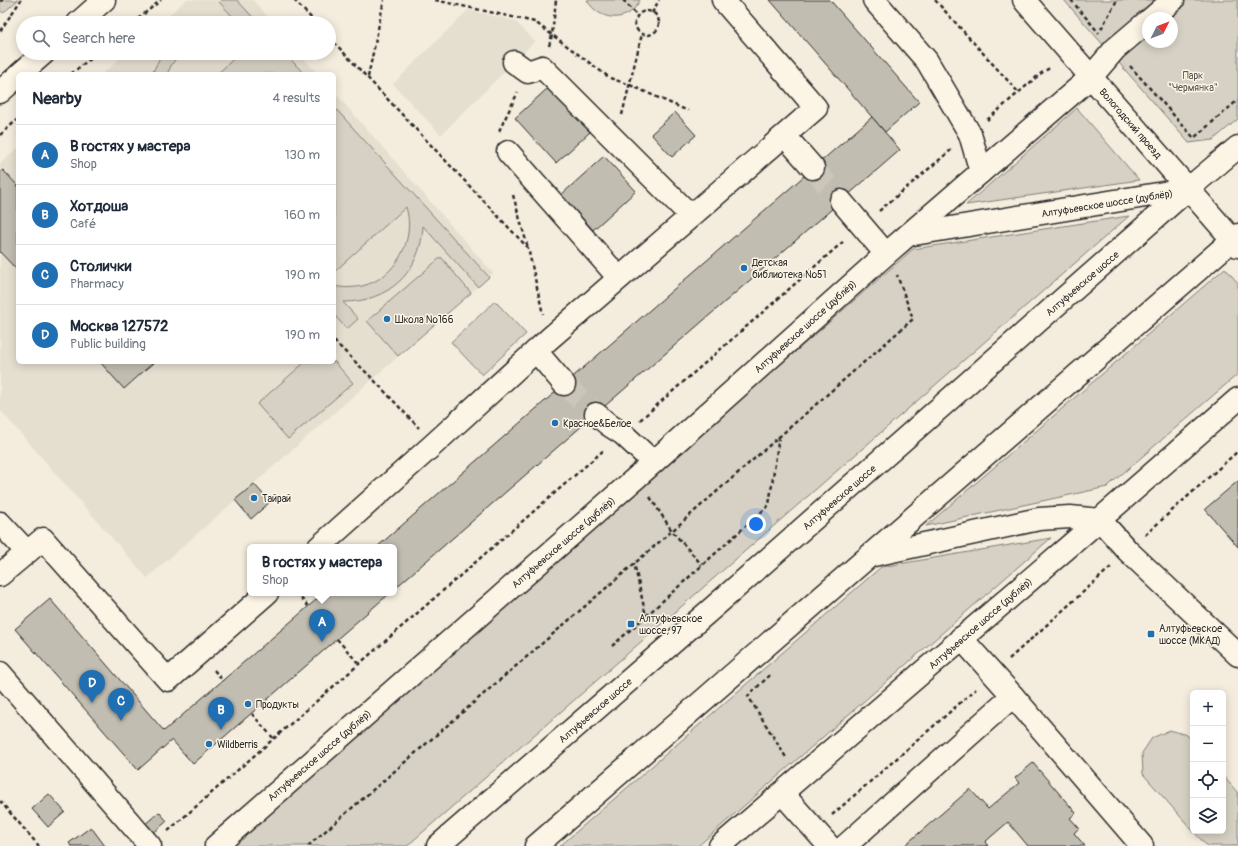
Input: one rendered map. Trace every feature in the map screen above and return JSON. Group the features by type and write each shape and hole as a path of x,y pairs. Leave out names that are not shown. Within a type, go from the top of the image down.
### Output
{"street":[{"path":"86,16 104,0"},
{"path":"322,544 542,345 816,108 723,0"},
{"path":"874,0 927,62 970,134 981,172"},
{"name":"Вологодский проезд","path":"1024,0 1188,189 1236,241"},
{"path":"1159,12 1173,0"},
{"name":"Алтуфьевское шоссе (дублёр)","path":"216,846 637,477 886,254 1091,77 1115,49 1142,26"},
{"path":"22,72 36,60"},
{"path":"514,62 528,72 542,67 691,216"},
{"path":"0,92 16,78"},
{"path":"785,136 812,168"},
{"name":"Алтуфьевское шоссе","path":"438,846 726,597 1188,189 1238,147"},
{"path":"508,152 619,278"},
{"name":"Алтуфьевское шоссе (дублёр)","path":"908,235 1188,189"},
{"path":"841,201 886,254"},
{"path":"536,846 869,556 1236,241"},
{"path":"542,345 564,384"},
{"name":"Алтуфьевское шоссе (дублёр)","path":"720,846 1100,520 1238,399"},
{"path":"596,414 623,434 653,462"},
{"path":"869,556 1039,519 1070,517 1100,520 1128,551 1238,655"},
{"path":"0,523 27,552"},
{"path":"0,575 43,539 168,680 264,596"},
{"path":"961,638 994,673 1142,846"},
{"path":"0,673 150,846"},
{"path":"845,846 1014,696"},
{"path":"782,793 829,846"}],"path":[{"path":"0,31 21,0"},
{"path":"142,16 161,0"},
{"path":"294,0 309,16"},
{"path":"368,78 384,0"},
{"path":"435,0 535,22 610,78 630,85 688,111"},
{"path":"542,67 552,35 556,0"},
{"path":"624,0 638,16"},
{"path":"652,13 659,0"},
{"path":"935,0 1019,93"},
{"path":"1071,0 1194,138 1238,100"},
{"path":"1099,33 1117,0"},
{"path":"645,12 652,13 658,19 658,28 651,34 642,34 636,27 636,20 638,16 645,12"},
{"path":"616,141 642,34"},
{"path":"336,44 528,248 542,345"},
{"path":"73,72 88,60"},
{"path":"0,135 16,121"},
{"path":"336,343 373,378 434,444"},
{"path":"612,646 769,505 779,436"},
{"path":"814,829 994,673 1238,451"},
{"path":"637,477 672,531 702,565"},
{"path":"634,563 646,616"},
{"path":"299,596 308,606"},
{"path":"337,639 359,664"},
{"path":"775,671 748,696 799,778"},
{"path":"252,714 274,739"},
{"path":"0,801 39,846"}],"shaded area":[{"path":"186,0 253,0 267,16 168,16"},
{"path":"468,10 515,21 535,41 441,135 393,84"},
{"path":"118,60 305,60 316,72 104,72"},
{"name":"Школа №166","path":"336,94 493,273 147,578 0,410 0,164 16,150 16,364 336,364"}],"green space":[{"path":"0,0 18,0 3,13 0,10"},
{"path":"221,0 237,0 252,16 232,16 219,2"},
{"path":"587,0 640,0 635,8 629,13 614,17 599,13"},
{"name":"Парк \"Чермянка\"","path":"1064,0 1238,0 1238,119 1213,140 1189,143"},
{"path":"159,60 175,60 168,72 153,72"},
{"path":"232,60 291,60 302,72 219,72"},
{"path":"1077,108 1139,180 966,205"},
{"path":"336,109 489,277 478,287 423,226 421,242 416,257 409,270 400,281 375,297 360,301 343,302 358,319 347,329 336,317 336,286 348,288 374,282 385,275 394,266 405,244 408,232 406,207 336,270"},
{"path":"1129,216 407,846 229,846 913,249"},
{"path":"441,257 471,293 398,356 367,321"},
{"path":"1225,268 1238,283 1238,374 1107,487 926,526"},
{"path":"495,301 526,334 482,375 451,342"},
{"path":"336,363 353,383 288,439 257,404 303,364"},
{"path":"1051,538 698,846 560,846 881,567"},
{"path":"1170,730 1187,735 1190,738 1190,828 1143,774 1142,753 1152,738"},
{"path":"1226,779 1238,793 1238,846 1207,846 1196,834 1226,834"}],"building":[{"path":"770,0 830,0 919,102 885,132"},
{"path":"549,87 590,132 556,163 515,118"},
{"path":"675,112 696,135 672,157 651,134"},
{"path":"872,117 900,150 397,586 397,544 380,544"},
{"path":"604,156 636,191 593,230 561,195"},
{"path":"3,170 16,184 16,269 0,252 0,172"},
{"path":"102,364 152,364 124,389"},
{"path":"1238,481 1238,547 1205,509"},
{"path":"254,484 270,502 251,519 235,500"},
{"path":"321,596 387,596 193,764 172,740 138,770 15,629 50,599 164,731"},
{"path":"1033,763 1076,813 1070,818 1079,828 1074,833 1085,846 1028,846 1008,822 985,842 988,846 904,846 970,789 988,809 1019,783 1015,778"},
{"path":"49,794 65,812 48,827 32,809"},
{"path":"159,812 167,821 150,836 142,827"},
{"path":"91,827 105,846 71,846 69,843"}],"tunnel":[{"path":"813,168 841,201"},
{"path":"564,384 596,414"}],"place":[{"name":"Детская библиотека №51","path":"744,268"},
{"name":"Школа №166","path":"387,319"},
{"name":"Красное&Белое","path":"555,423"},
{"name":"Тайрай","path":"254,498"},
{"name":"Алтуфьевское шоссе, 97","path":"631,624"},
{"name":"Алтуфьевское шоссе (МКАД)","path":"1151,634"},
{"name":"В гостях у мастера","path":"322,642"},
{"name":"Москва 127572","path":"92,703"},
{"name":"Продукты","path":"248,704"},
{"name":"Столички","path":"121,721"},
{"name":"Хотдоша","path":"221,730"},
{"name":"Wildberris","path":"209,744"}]}
